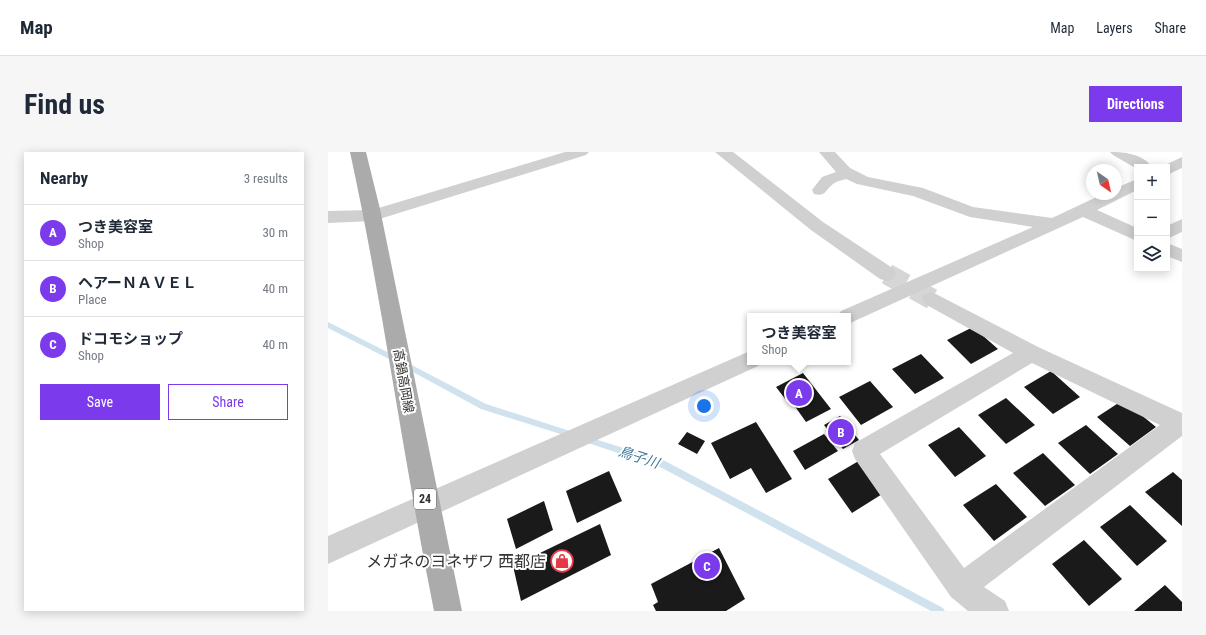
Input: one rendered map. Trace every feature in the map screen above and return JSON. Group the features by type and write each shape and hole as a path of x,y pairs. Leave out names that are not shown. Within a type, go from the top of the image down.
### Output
{"main road":[{"name":"高鍋高岡線","path":"358,152 373,215 396,332 426,505 448,611"}],"street":[{"path":"328,217 373,215 581,152"},
{"path":"723,152 817,226 887,274"},
{"path":"827,152 847,172 863,181 917,192 970,212 1054,224"},
{"path":"1118,152 1139,164"},
{"path":"1170,168 1182,162"},
{"path":"820,190 828,180 847,172"},
{"path":"851,315 1054,224 1134,185"},
{"path":"1083,210 1134,234"},
{"path":"1170,231 1182,225"},
{"path":"1170,250 1182,256"},
{"path":"932,300 1031,353 1181,424 961,587"},
{"path":"995,611 983,605 961,587 864,451 1031,353"},
{"path":"328,550 747,361"}],"building":[{"path":"973,327 998,349 971,364 947,340"},
{"path":"921,354 944,378 915,394 892,369"},
{"path":"1051,371 1080,397 1053,414 1024,387"},
{"path":"803,373 831,409 806,422 789,398 786,400 776,387"},
{"path":"870,381 893,407 861,425 839,397"},
{"path":"1006,398 1035,425 1006,444 978,415"},
{"path":"1123,400 1156,427 1130,446 1097,417"},
{"path":"840,416 859,440 843,449 824,425"},
{"path":"756,422 792,479 766,493 751,468 730,479 711,443"},
{"path":"1086,425 1118,454 1090,474 1058,443"},
{"path":"959,427 986,456 955,477 928,445"},
{"path":"687,432 705,441 697,454 678,444"},
{"path":"824,434 838,451 805,470 793,451"},
{"path":"1043,453 1075,485 1045,506 1013,473"},
{"path":"862,459 887,491 852,513 828,479"},
{"path":"609,471 622,501 577,523 566,491"},
{"path":"1173,472 1182,480 1182,526 1145,492"},
{"path":"996,484 1027,517 994,541 963,505"},
{"path":"544,501 553,530 516,549 507,519"},
{"path":"1130,505 1167,541 1137,566 1100,527"},
{"name":"メガネのヨネザワ 西都店","path":"600,524 611,555 521,601 513,566"},
{"path":"1084,540 1122,579 1089,606 1052,564"},
{"path":"719,548 745,599 726,611 656,611 653,605 658,602 651,584"},
{"path":"1165,585 1182,602 1182,611 1134,611"}],"waterway":[{"name":"鳥子川","path":"328,325 395,359"},
{"name":"鳥子川","path":"404,364 484,407 573,435"},
{"name":"鳥子川","path":"585,439 662,464 940,611"}],"tunnel":[{"path":"887,274 932,299"}],"place":[{"name":"つき美容室","path":"799,393"},
{"name":"ヘアーＮＡＶＥＬ","path":"841,432"},
{"name":"メガネのヨネザワ 西都店","path":"562,561"},
{"name":"ドコモショップ","path":"707,566"}]}
